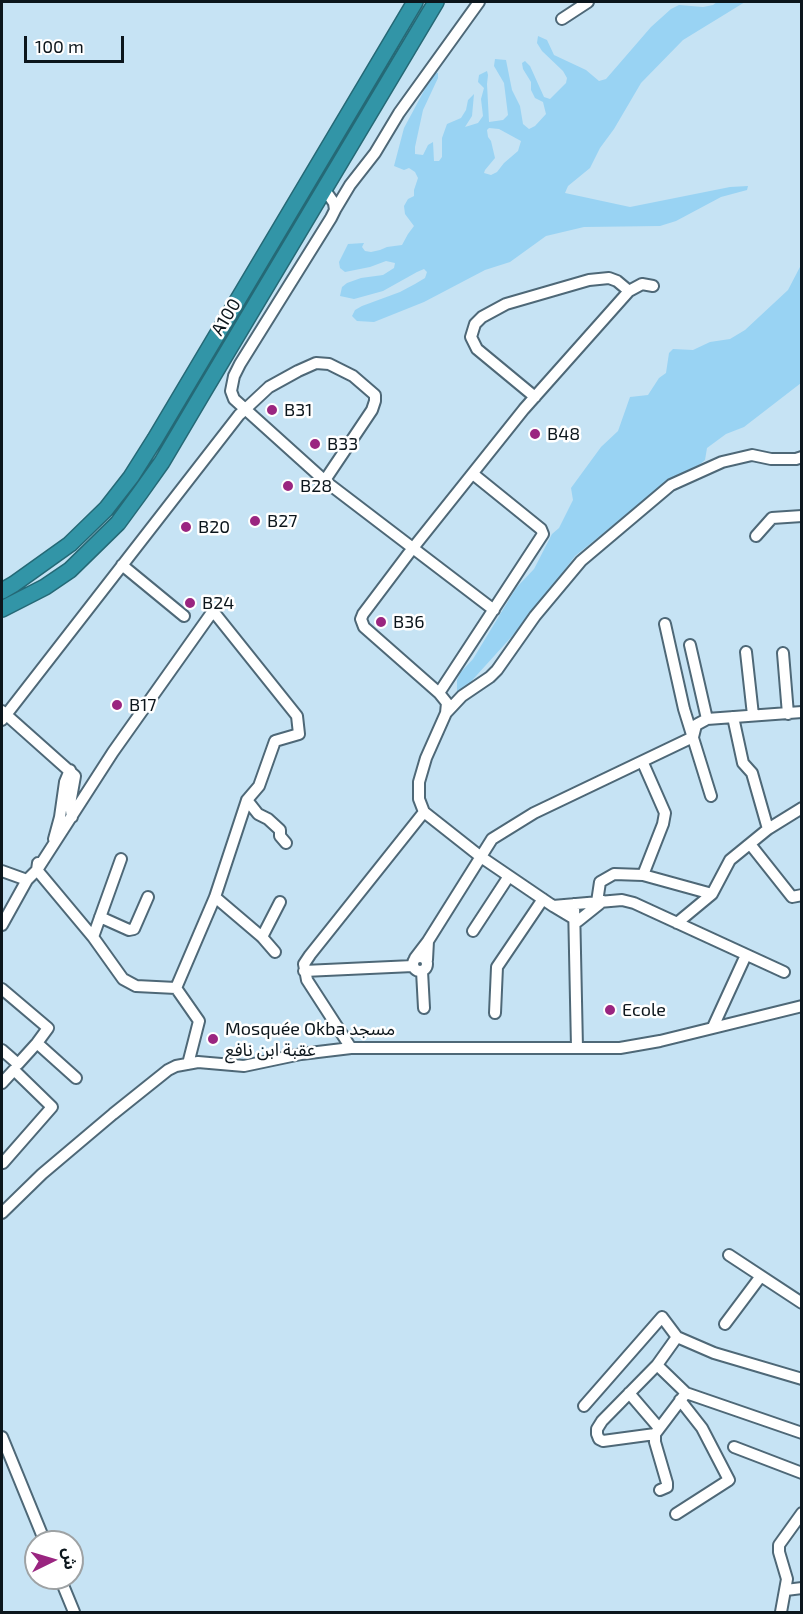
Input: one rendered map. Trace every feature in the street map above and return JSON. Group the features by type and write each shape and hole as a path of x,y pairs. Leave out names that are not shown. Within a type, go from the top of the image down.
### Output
{"highway":[{"name":"A100","path":"6,588 70,544 106,509 131,477 415,2"},
{"name":"A100","path":"2,609 45,587 70,570 118,523 140,493 162,462 436,2"},
{"path":"2,615 45,587"}],"street":[{"path":"478,2 417,86 375,153 350,185 234,376 231,391 241,412 323,483 494,610"},
{"path":"562,20 588,2"},
{"path":"325,190 334,202 335,210"},
{"path":"535,397 477,349 471,337 475,324 482,317 507,304 589,280 609,278 617,281 629,291"},
{"path":"574,921 481,857 424,813 419,799 419,782 426,758 446,713 447,703 439,693 364,627 361,619 411,550 535,397 629,291 642,284 653,286"},
{"path":"72,817 70,804 75,776 3,715 241,412 269,387 316,363 342,369 375,395 372,410 323,483"},
{"path":"446,713 462,696 497,670 535,616 581,561 671,485 722,462 752,455 771,459 801,457"},
{"path":"439,693 543,534 541,529 473,474"},
{"path":"756,536 772,518 801,516"},
{"path":"122,565 184,616"},
{"path":"2,925 27,880 38,870 54,840 72,817 113,752 213,611 297,716 299,734 275,741 259,786 247,800 214,897 176,988"},
{"path":"664,624 684,709 711,796"},
{"path":"690,645 707,719"},
{"path":"746,652 753,715"},
{"path":"783,653 788,714"},
{"path":"424,1008 419,964 428,941 492,839 534,813 643,763 693,737 696,725 707,719 801,712"},
{"path":"733,717 743,763 752,773 768,829"},
{"path":"643,763 665,813 643,875"},
{"path":"54,840 65,782 70,770"},
{"path":"247,800 258,814 268,819 280,830 280,836 286,843"},
{"path":"677,923 712,894 730,860 768,829 801,808"},
{"path":"351,1048 307,980 304,964 424,813"},
{"path":"750,844 792,897 801,895"},
{"path":"93,937 121,859"},
{"path":"38,870 93,937 123,979 136,986 176,988"},
{"path":"2,871 27,880"},
{"path":"574,921 582,919 600,901 600,882 614,874 643,875 712,894"},
{"path":"473,931 509,876"},
{"path":"100,917 129,930 134,929 148,897"},
{"path":"214,897 262,937 275,952"},
{"path":"495,1013 497,967 543,899"},
{"path":"554,906 622,900 634,903 784,972"},
{"path":"262,937 280,902"},
{"path":"574,904 577,1048"},
{"path":"713,1027 746,956"},
{"path":"304,971 419,964"},
{"path":"176,988 199,1021 188,1064"},
{"path":"2,989 48,1028 2,1083"},
{"path":"3,1208 141,1091 168,1070 188,1064 198,1062 244,1066 300,1054 351,1048 620,1048 660,1041 801,1006"},
{"path":"37,1043 76,1078"},
{"path":"2,1050 52,1107 3,1163"},
{"path":"729,1255 801,1303"},
{"path":"725,1324 761,1276"},
{"path":"584,1406 662,1317 677,1337 714,1353 801,1379"},
{"path":"677,1337 657,1365 597,1429 599,1439 603,1441 657,1431 683,1396"},
{"path":"657,1365 683,1396 729,1480 676,1514"},
{"path":"629,1393 657,1431 667,1483 667,1487 660,1490"},
{"path":"683,1396 801,1433"},
{"path":"2,1437 40,1530"},
{"path":"734,1447 801,1473"},
{"path":"781,1612 787,1579 779,1545 801,1513"},
{"path":"790,1528 801,1524"},
{"path":"786,1590 801,1588"},
{"path":"65,1590 74,1612"}],"shaded area":[{"path":"717,2 745,2 683,40 641,83 590,168 568,186 565,193 630,207 730,187 748,186 747,190 721,197 676,221 660,226 584,227 546,236 510,262 485,270 424,302 374,322 357,321 352,316 355,310 362,306 400,292 425,278 427,272 424,269 383,291 354,299 340,296 342,287 347,283 361,278 383,275 394,268 395,263 386,261 345,272 340,268 339,262 348,244 364,243 362,247 365,251 371,252 402,245 414,226 405,214 404,206 408,199 414,196 418,178 409,168 404,170 394,166 404,128 434,72 438,73 438,78 423,110 415,154 423,155 428,145 433,142 434,161 439,161 442,157 442,138 447,124 461,118 468,100 474,94 472,116 465,127 478,123 483,116 481,99 484,88 478,82 479,75 487,71 489,122 503,120 508,115 504,83 494,66 495,59 506,60 512,90 520,106 523,124 529,129 546,114 543,102 535,98 531,90 531,82 522,63 525,61 530,66 544,97 550,99 566,83 567,78 563,71 542,51 537,43 538,36 547,40 554,55 586,70 599,81 606,79 651,27 671,9 679,5 703,7","holes":["489,128 499,129 521,141 518,151 491,175 484,173 495,158 487,130"]},
{"path":"801,265 801,383 744,427 726,434 707,448 705,460 699,465 670,480 575,556 514,634 467,686 457,693 457,680 460,673 473,659 516,588 534,569 573,500 571,488 601,447 618,431 630,397 648,395 659,378 666,373 669,353 673,349 693,350 710,342 730,339 745,330 788,290"}],"place":[{"name":"B31","path":"272,410"},
{"name":"B48","path":"535,434"},
{"name":"B33","path":"315,444"},
{"name":"B28","path":"288,486"},
{"name":"B27","path":"255,521"},
{"name":"B20","path":"186,527"},
{"name":"B24","path":"190,603"},
{"name":"B36","path":"381,622"},
{"name":"B17","path":"117,705"},
{"name":"Ecole","path":"610,1010"},
{"name":"Mosquée Okba مسجد عقبة ابن نافع","path":"213,1039"}]}
